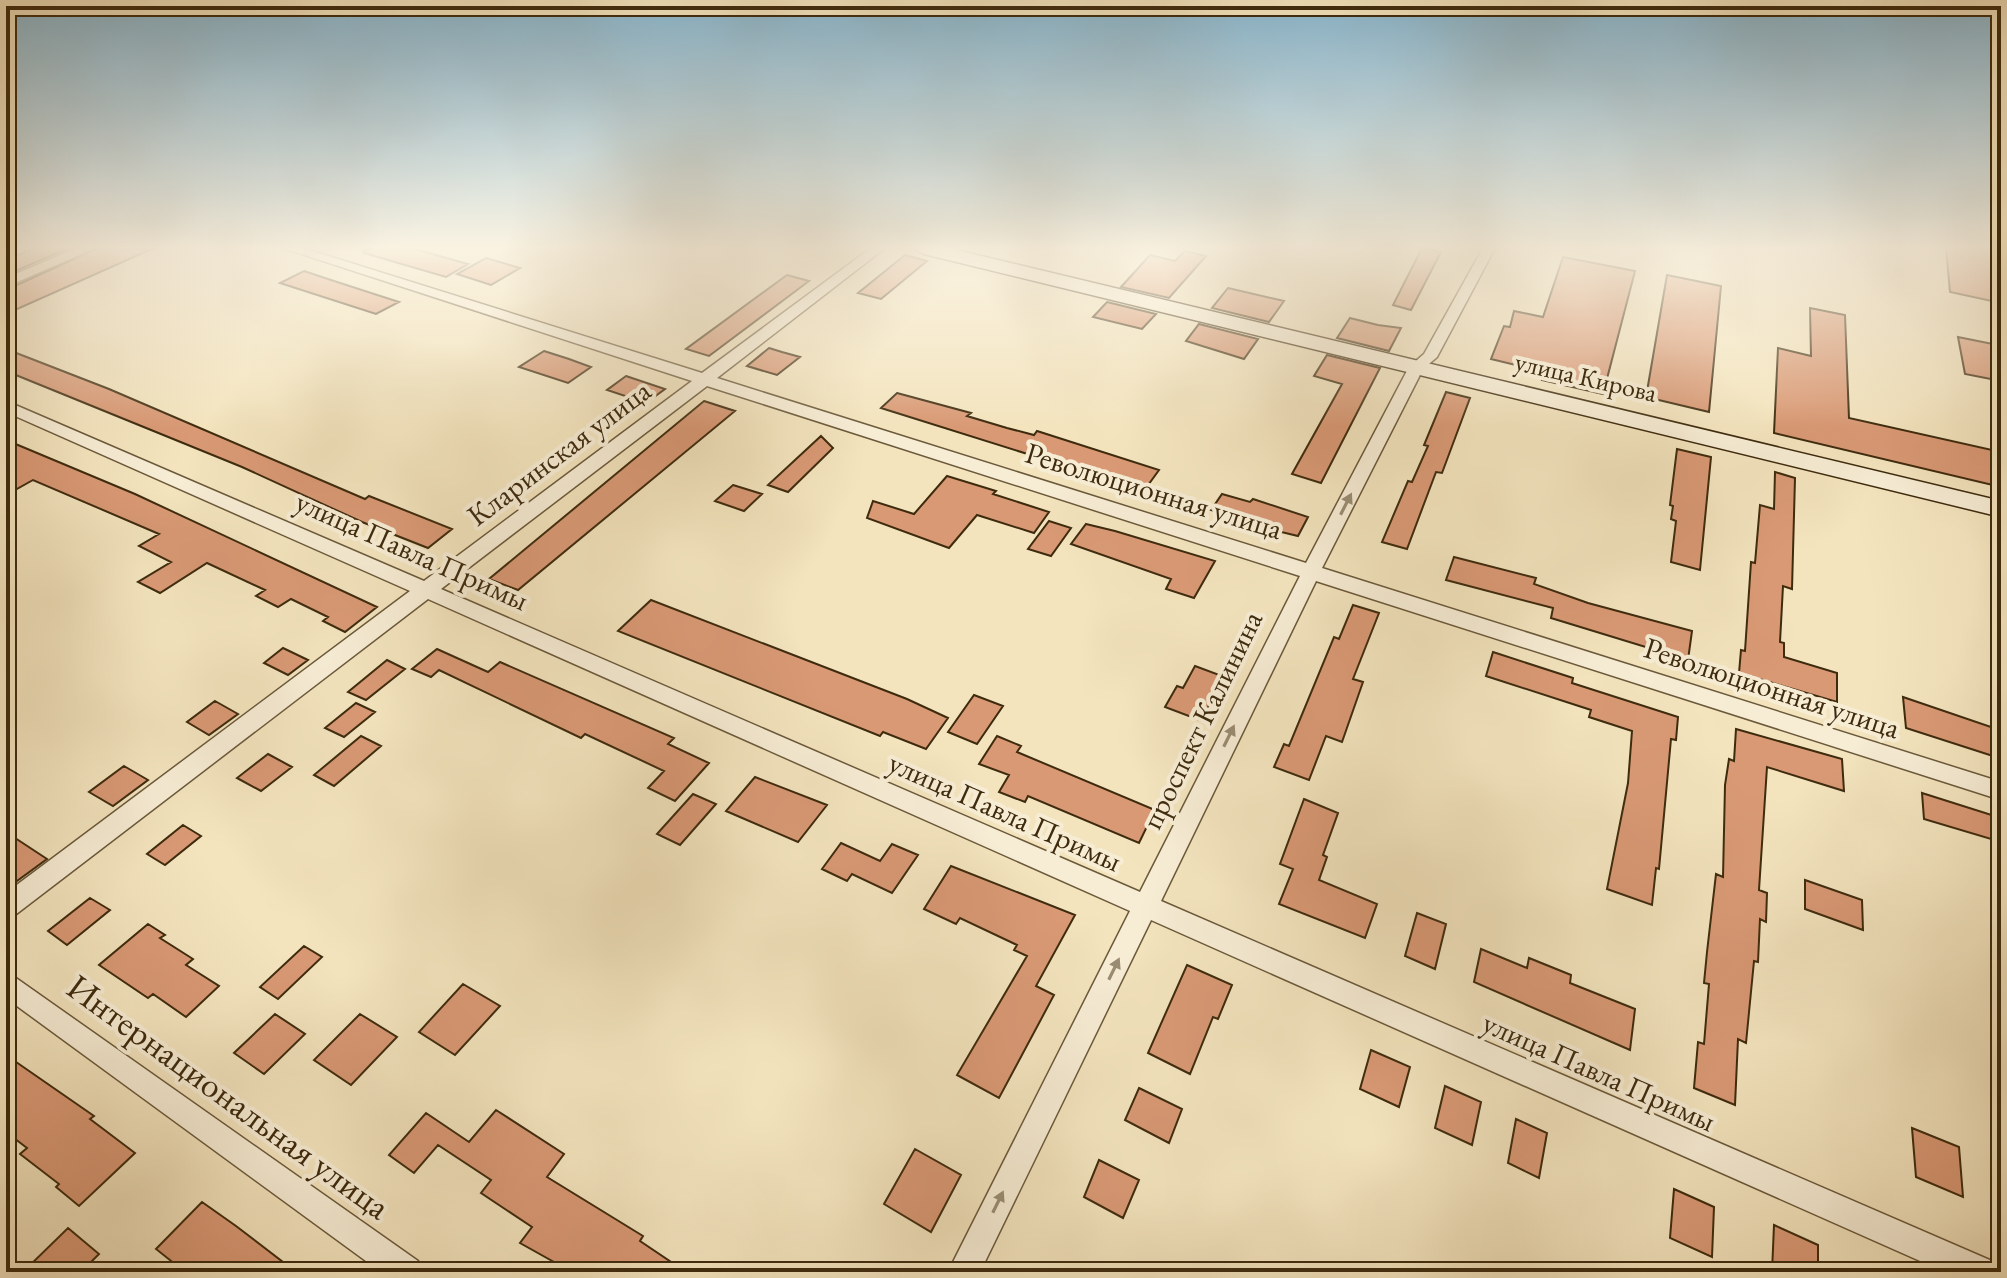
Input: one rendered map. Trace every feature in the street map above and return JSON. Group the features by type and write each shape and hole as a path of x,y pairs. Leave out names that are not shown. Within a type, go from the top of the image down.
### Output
{"street":[{"name":"Революционная улица","path":"478,308 2001,791"},
{"name":"Кларинская улица","path":"6,907 799,308"},
{"name":"улица Кирова","path":"1171,308 2001,509"},
{"name":"проспект Калинина","path":"964,1272 1312,570 1417,367 1430,357 1457,308"},
{"name":"улица Павла Примы","path":"6,406 1144,908 1981,1272"},
{"name":"Интернациональная улица","path":"6,983 407,1272"}],"building":[{"path":"6,308 20,308 6,314"},
{"path":"356,308 388,308 376,314"},
{"path":"742,308 773,308 709,356 686,349"},
{"path":"1102,308 1130,308 1156,314 1142,329 1093,317"},
{"path":"1212,308 1279,308 1269,322"},
{"path":"1546,308 1625,308 1603,394 1542,380 1544,372 1491,359 1504,326 1510,327 1514,311 1543,317"},
{"path":"1661,308 1719,308 1709,412 1646,397"},
{"path":"1810,308 1845,315 1849,418 2001,452 2001,487 1774,433 1778,348 1811,356"},
{"path":"1350,318 1401,328 1389,351 1337,338"},
{"path":"1199,324 1258,339 1244,359 1186,341"},
{"path":"1958,337 1998,345 2001,381 1965,374"},
{"path":"769,348 800,357 777,375 747,366"},
{"path":"6,349 109,389 365,499 369,496 452,529 428,548 362,522 242,467 6,371"},
{"path":"544,351 591,367 568,383 519,367"},
{"path":"1327,355 1380,368 1321,483 1292,474 1342,384 1314,376"},
{"path":"626,376 665,389 646,403 607,390"},
{"path":"1446,392 1470,398 1442,473 1436,472 1407,549 1382,542 1408,481 1412,482 1428,446 1424,445"},
{"path":"897,393 971,413 967,416 1007,428 1034,435 1037,431 1159,470 1146,488 1107,479 881,408"},
{"path":"704,401 735,411 518,590 489,579"},
{"path":"821,436 833,448 788,492 768,485"},
{"path":"6,440 135,494 377,607 345,632 323,621 328,617 291,599 278,607 256,596 265,590 207,563 160,593 138,582 171,562 139,546 159,534 33,480 6,495"},
{"path":"1677,449 1711,457 1700,570 1671,562 1676,521 1671,519 1673,506 1670,505"},
{"path":"1775,472 1795,478 1792,589 1783,586 1780,642 1784,643 1784,657 1837,673 1837,702 1739,673 1741,650 1745,651 1751,562 1755,563 1760,505 1774,509"},
{"path":"947,476 1049,512 1034,533 977,515 949,548 867,518 873,501 914,514"},
{"path":"733,485 762,494 744,511 715,501"},
{"path":"1222,494 1250,502 1253,499 1308,517 1298,536 1269,529 1211,510"},
{"path":"1049,521 1071,528 1051,556 1028,549"},
{"path":"1086,524 1215,561 1194,598 1166,589 1171,579 1071,544"},
{"path":"1454,557 1536,578 1534,584 1588,603 1692,631 1688,660 1551,618 1553,608 1446,580"},
{"path":"651,600 907,699 948,718 926,749 883,732 880,736 618,631"},
{"path":"1353,605 1379,613 1353,679 1363,682 1342,742 1326,736 1309,780 1274,767 1284,744 1289,746 1334,637 1339,639"},
{"path":"283,648 308,660 288,675 264,663"},
{"path":"437,649 488,672 500,662 674,738 668,744 709,763 675,801 648,788 664,771 585,734 581,738 439,670 431,677 412,669"},
{"path":"1493,652 1573,678 1572,683 1678,717 1676,740 1671,739 1659,869 1656,868 1652,905 1607,889 1628,783 1632,731 1589,717 1591,710 1486,676"},
{"path":"387,660 405,669 366,700 348,692"},
{"path":"1195,666 1222,676 1202,721 1165,707 1177,686 1183,688"},
{"path":"974,695 1003,706 977,744 948,732"},
{"path":"1903,697 1991,727 1996,757 1906,728"},
{"path":"215,701 238,714 209,735 187,722"},
{"path":"356,703 375,712 344,737 325,728"},
{"path":"1736,729 1842,759 1844,791 1767,767 1759,890 1767,893 1766,922 1760,919 1758,962 1754,961 1746,1043 1738,1039 1735,1105 1694,1088 1698,1042 1704,1044 1709,984 1704,983 1707,952 1716,874 1723,877 1725,785 1729,759 1734,761"},
{"path":"361,736 381,746 334,786 314,775"},
{"path":"997,736 1021,746 1017,752 1155,810 1139,843 1028,796 1025,802 999,792 1009,775 979,764"},
{"path":"268,754 292,767 261,791 237,778"},
{"path":"124,766 148,780 113,806 89,792"},
{"path":"755,777 827,805 798,842 726,811"},
{"path":"1922,793 2001,818 2001,842 1924,819"},
{"path":"693,794 716,804 680,845 657,834"},
{"path":"1304,799 1338,813 1323,855 1327,857 1319,880 1377,904 1365,938 1279,904 1293,869 1280,864"},
{"path":"183,825 201,836 165,865 147,854"},
{"path":"6,832 47,859 6,889"},
{"path":"841,843 880,861 892,844 918,855 892,893 852,874 847,881 822,869"},
{"path":"951,866 1075,915 1036,986 1054,995 999,1098 957,1075 1027,956 1014,950 1017,945 960,918 956,924 924,909"},
{"path":"1805,880 1862,900 1863,930 1805,909"},
{"path":"90,898 110,910 67,945 48,931"},
{"path":"1417,913 1446,924 1435,969 1405,956"},
{"path":"148,924 165,935 160,938 193,959 186,965 219,986 186,1017 153,994 148,998 99,965"},
{"path":"304,946 322,957 278,999 260,987"},
{"path":"1481,949 1527,968 1529,958 1571,975 1570,983 1635,1009 1630,1050 1474,982"},
{"path":"1187,965 1232,985 1218,1019 1213,1017 1190,1074 1148,1053"},
{"path":"463,984 500,1006 455,1055 419,1032"},
{"path":"275,1014 305,1034 264,1074 234,1053"},
{"path":"360,1014 397,1037 351,1085 314,1060"},
{"path":"1371,1050 1410,1067 1399,1107 1360,1089"},
{"path":"6,1055 94,1116 90,1119 135,1153 79,1206 56,1187 59,1184 20,1154 27,1148 6,1132"},
{"path":"1445,1086 1481,1102 1472,1145 1435,1128"},
{"path":"1139,1088 1182,1109 1169,1143 1125,1120"},
{"path":"496,1110 564,1154 547,1177 643,1236 640,1241 686,1272 572,1272 520,1243 532,1227 481,1193 491,1180 438,1145 414,1173 389,1155 426,1113 469,1142"},
{"path":"1516,1119 1547,1133 1539,1178 1508,1163"},
{"path":"1912,1128 1959,1147 1963,1197 1916,1177"},
{"path":"915,1149 961,1175 931,1232 884,1204"},
{"path":"1099,1160 1139,1180 1123,1218 1084,1197"},
{"path":"1674,1189 1714,1207 1712,1257 1670,1238"},
{"path":"202,1202 296,1272 185,1272 156,1249"},
{"path":"1774,1225 1818,1245 1818,1272 1772,1272"},
{"path":"68,1228 99,1254 81,1272 23,1272"}]}
